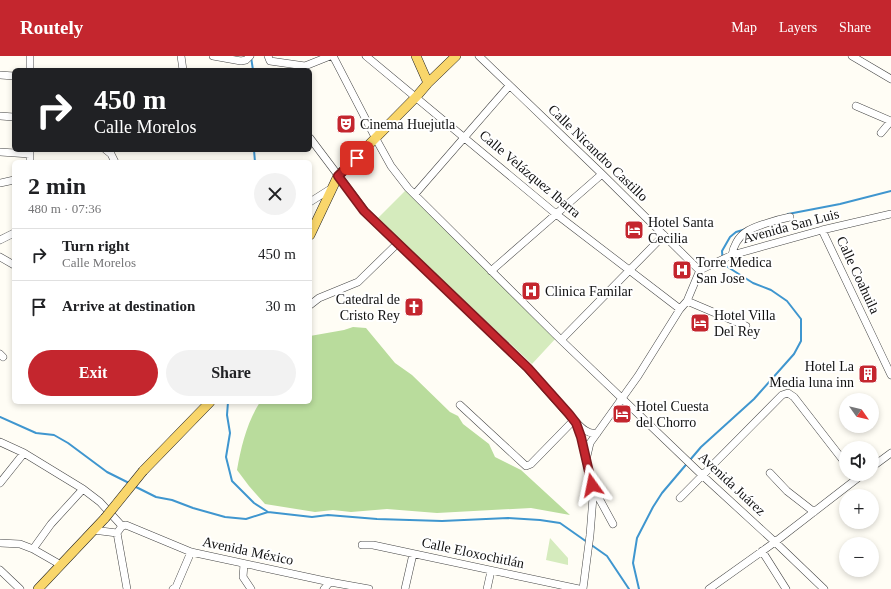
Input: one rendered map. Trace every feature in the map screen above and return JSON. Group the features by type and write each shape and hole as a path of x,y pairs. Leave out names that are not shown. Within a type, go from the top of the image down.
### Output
{"main road":[{"path":"416,56 428,83"},
{"path":"312,231 338,176 456,56"},
{"path":"38,589 105,518 143,471 208,404"}],"street":[{"path":"30,56 30,68"},
{"path":"181,56 183,68"},
{"path":"213,56 241,61 246,60 250,56"},
{"path":"268,56 270,61 304,68 331,56"},
{"name":"Avenida Juárez","path":"331,56 391,166 408,188 622,399 824,589"},
{"name":"Calle Velázquez Ibarra","path":"366,56 556,214 680,309"},
{"name":"Calle Nicandro Castillo","path":"479,56 699,270"},
{"path":"852,56 891,79"},
{"path":"0,75 12,76"},
{"path":"415,194 509,86"},
{"path":"856,106 891,121 881,133"},
{"path":"0,116 12,117"},
{"path":"312,141 364,211 528,368 574,420 587,432 593,434 597,433"},
{"path":"0,152 30,152"},
{"path":"491,271 602,174"},
{"path":"0,184 12,181"},
{"path":"312,201 332,188"},
{"name":"Avenida San Luis","path":"699,270 731,256 822,230 891,214"},
{"path":"731,256 733,248 745,232 778,219 790,217"},
{"name":"Calle Coahuila","path":"822,230 891,375"},
{"path":"0,240 12,234"},
{"path":"561,340 664,235"},
{"path":"312,303 319,298 358,282 398,243"},
{"path":"0,257 12,264"},
{"path":"586,460 588,446 622,399 680,309 687,301 699,270"},
{"path":"687,301 746,326"},
{"path":"680,498 700,474 782,395 788,393 794,397 839,455"},
{"path":"460,405 526,466 531,464 574,420"},
{"path":"574,420 581,437 592,485 593,497 590,535 582,589"},
{"path":"0,442 24,453 84,489 100,502 122,528 127,589"},
{"path":"0,483 24,453"},
{"path":"879,462 891,453"},
{"path":"770,472 787,491 814,512"},
{"path":"709,589 775,542 851,481"},
{"path":"592,485 613,524"},
{"path":"33,549 51,524 84,489"},
{"path":"93,530 122,528"},
{"name":"Avenida México","path":"122,528 191,552 369,589"},
{"path":"0,543 20,544 33,549 61,565"},
{"name":"Calle Eloxochitlán","path":"362,544 373,545 579,589"},
{"path":"762,551 786,589"},
{"path":"174,589 191,552"},
{"path":"405,589 413,554"},
{"path":"244,564 243,577 251,589"},
{"path":"0,570 20,589"},
{"path":"487,589 491,571"},
{"path":"324,589 330,582"}],"green space":[{"path":"407,189 557,337 532,364 377,219"},
{"path":"353,327 366,328 395,363 412,375 450,412 458,416 463,424 489,444 495,457 521,470 570,515 531,508 437,513 387,509 351,512 333,510 315,512 265,504 237,470 240,452 251,418 259,404 312,404 312,336"},
{"path":"550,538 568,558 568,565 546,560"}],"waterway":[{"path":"251,57 253,68"},
{"path":"254,152 255,160"},
{"path":"788,214 840,204 891,191"},
{"path":"639,589 633,563 637,538 662,493 701,447 754,399 794,354 801,341 801,319 787,301 771,290 753,283 723,264 722,251 730,237 736,232 746,229"},
{"path":"228,404 227,415 230,433 226,457 232,481 254,503 268,512"},
{"path":"0,417 36,433 54,435 68,443 107,472 129,483"},
{"path":"134,486 156,497 172,500 193,508 225,517 246,519 268,512 312,517 328,515 377,519 442,521 508,518 540,520 560,523 587,542"},
{"path":"590,544 607,556 629,589"}],"place":[{"name":"Cinema Huejutla","path":"346,124"},
{"name":"Hotel Santa Cecilia","path":"634,230"},
{"name":"Torre Medica San Jose","path":"682,270"},
{"name":"Clinica Familar","path":"531,291"},
{"name":"Catedral de Cristo Rey","path":"414,307"},
{"name":"Hotel Villa Del Rey","path":"700,323"},
{"name":"Hotel La Media luna inn","path":"868,374"},
{"name":"Hotel Cuesta del Chorro","path":"622,414"}],"route":[{"path":"357,158 338,176 364,211 528,368 569,414 576,423 581,437 592,485"}]}
